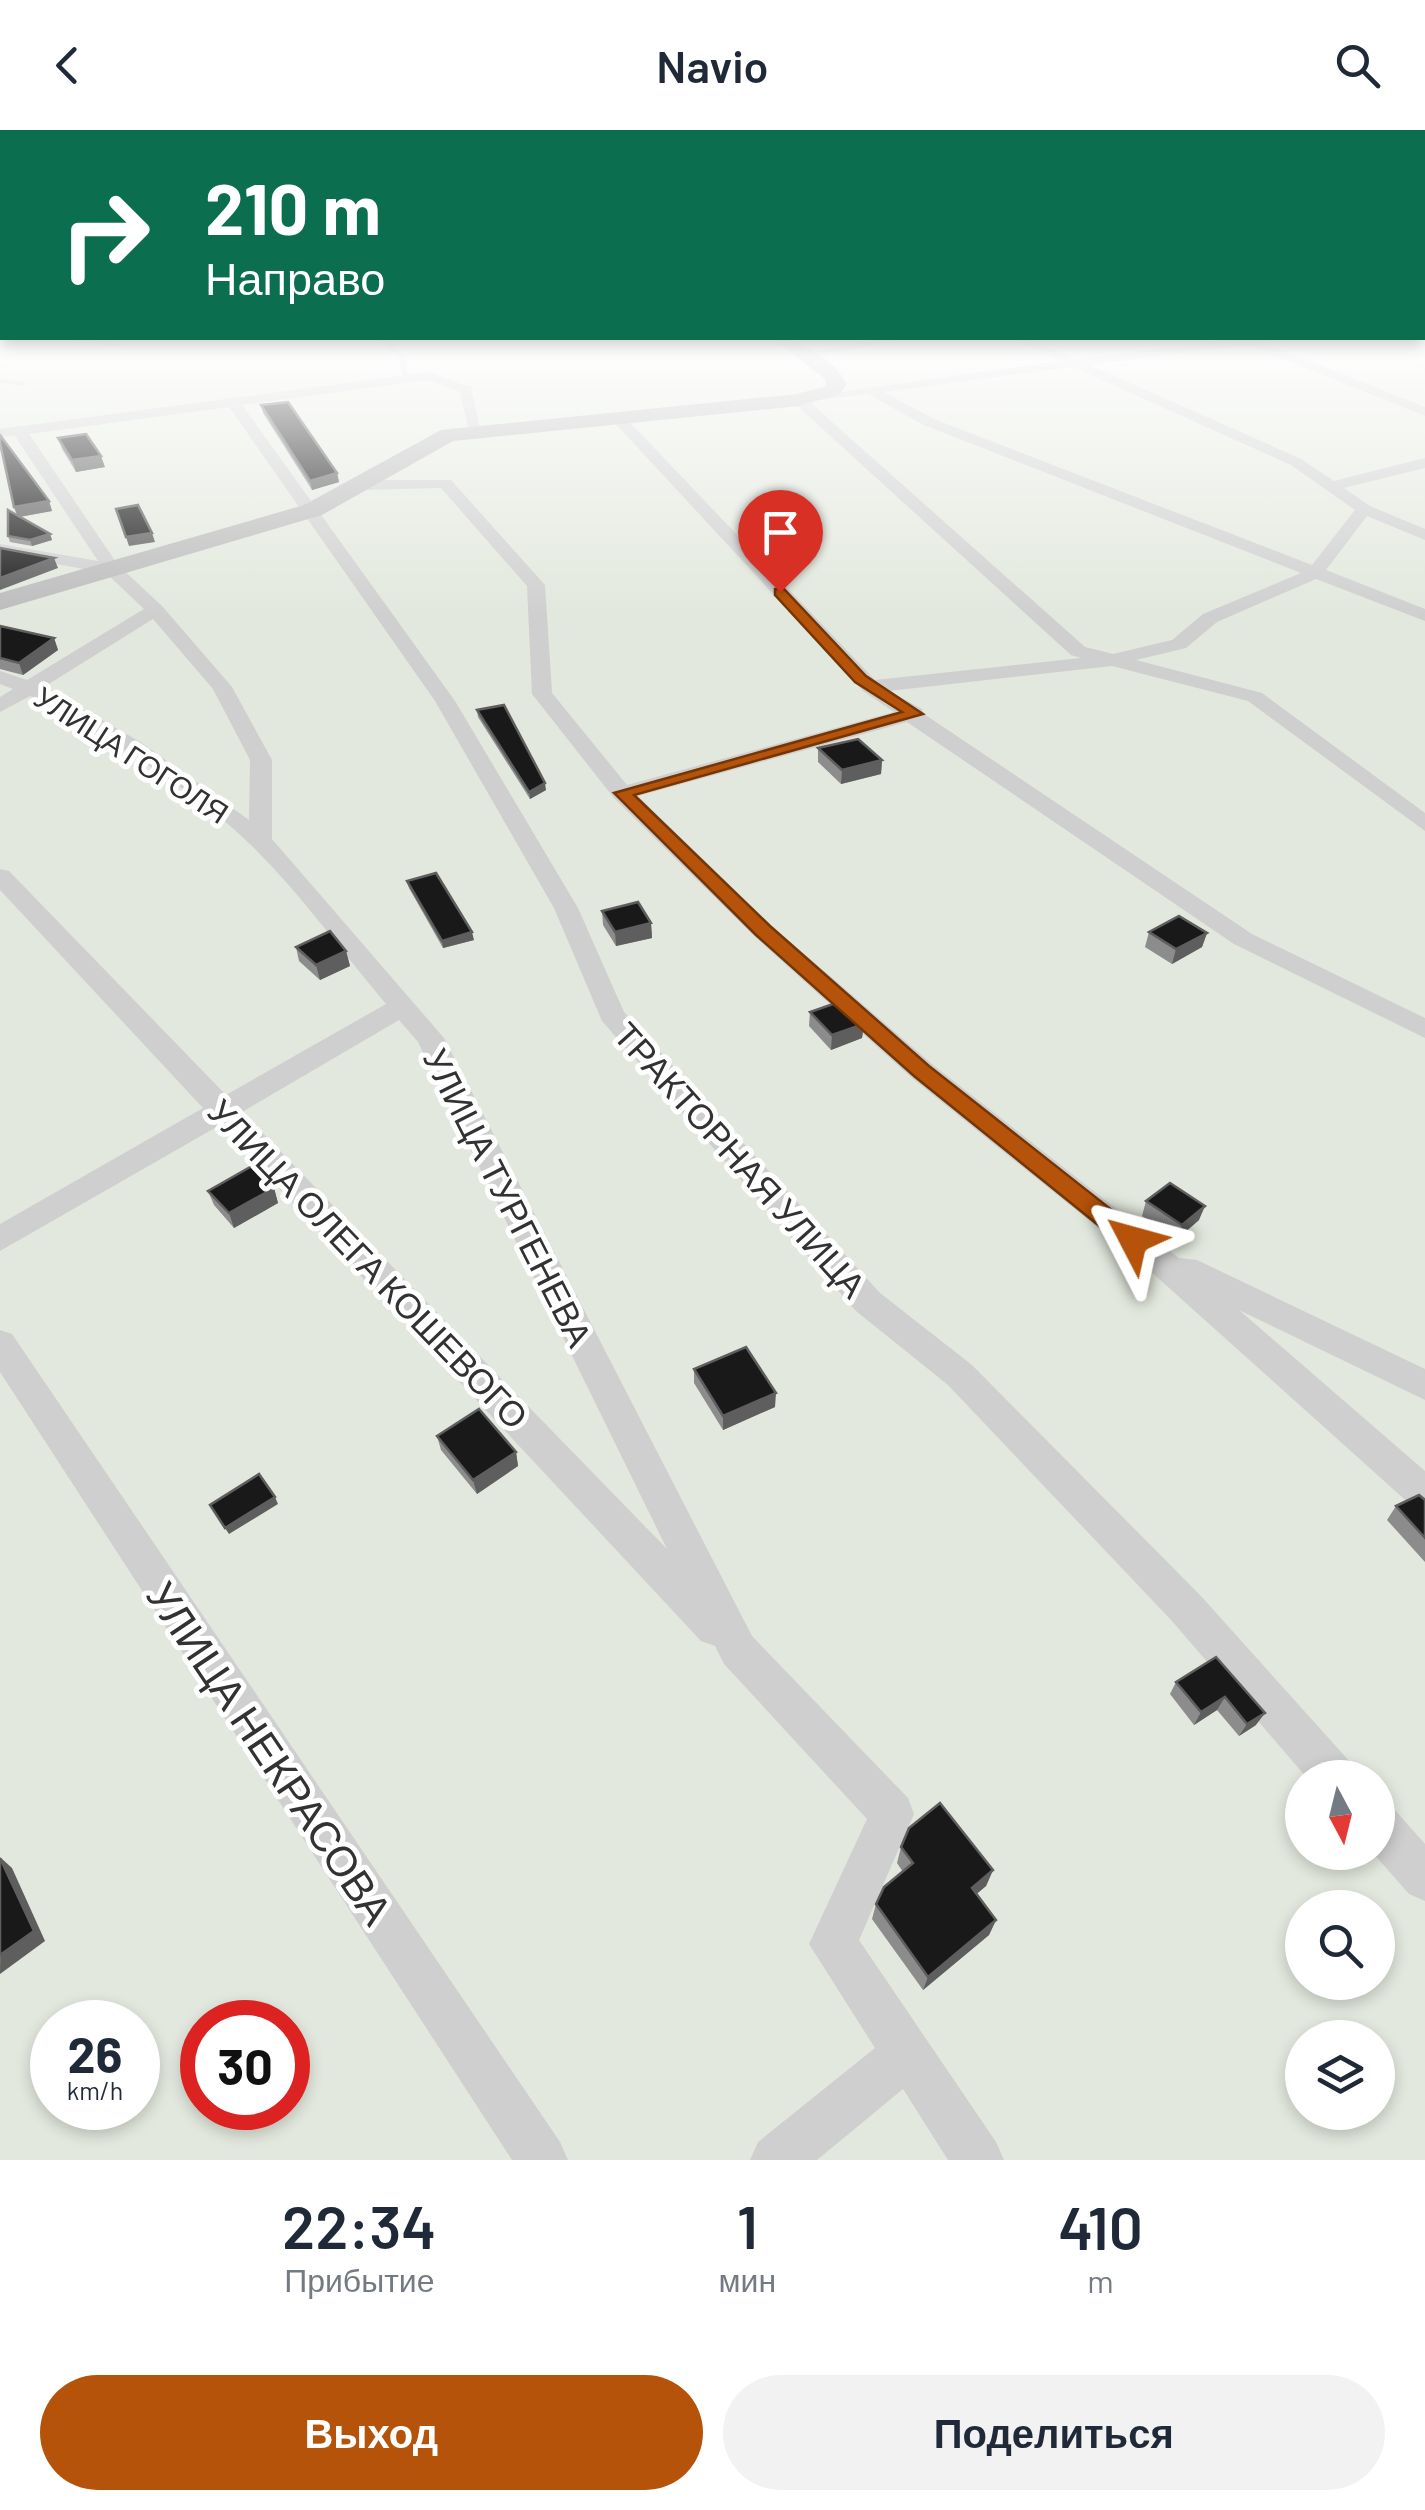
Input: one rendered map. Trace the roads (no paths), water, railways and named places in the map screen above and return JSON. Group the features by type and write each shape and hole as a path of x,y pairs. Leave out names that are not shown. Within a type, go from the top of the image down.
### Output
{"street":[{"path":"0,433 36,428"},
{"name":"ТРАКТОРНАЯ УЛИЦА","path":"252,428 314,510 445,701 566,908 612,1015 868,1302 960,1375 1186,1608 1320,1760"},
{"path":"0,602 314,510 365,485 428,442 503,428"},
{"path":"627,428 870,687 1243,939 1425,1029"},
{"path":"841,428 1078,651 1255,697 1425,824"},
{"path":"944,428 1425,615"},
{"path":"1222,428 1296,462 1336,485 1364,508 1425,535"},
{"path":"20,430 112,568 155,610 222,687 260,760 260,840"},
{"path":"1336,485 1424,464"},
{"path":"365,485 446,483 536,585 542,694 622,793 763,930 922,1071 1150,1252 1425,1494"},
{"path":"870,687 1114,660 1179,644 1210,618 1315,573 1364,508"},
{"path":"0,549 112,568"},
{"path":"0,706 155,610"},
{"name":"УЛИЦА ГОГОЛЯ","path":"0,677 32,686 176,777 260,840"},
{"path":"622,793 915,714"},
{"name":"УЛИЦА ТУРГЕНЕВА","path":"260,840 430,1038 738,1650 892,1814 833,1944 908,2052"},
{"name":"УЛИЦА ОЛЕГА КОШЕВОГО","path":"0,876 738,1650"},
{"path":"0,1239 402,1006"},
{"path":"1150,1252 1425,1385"},
{"name":"УЛИЦА НЕКРАСОВА","path":"0,1344 542,2160"},
{"path":"1395,1844 1425,1878"},
{"path":"776,2160 908,2052 978,2160"}]}
